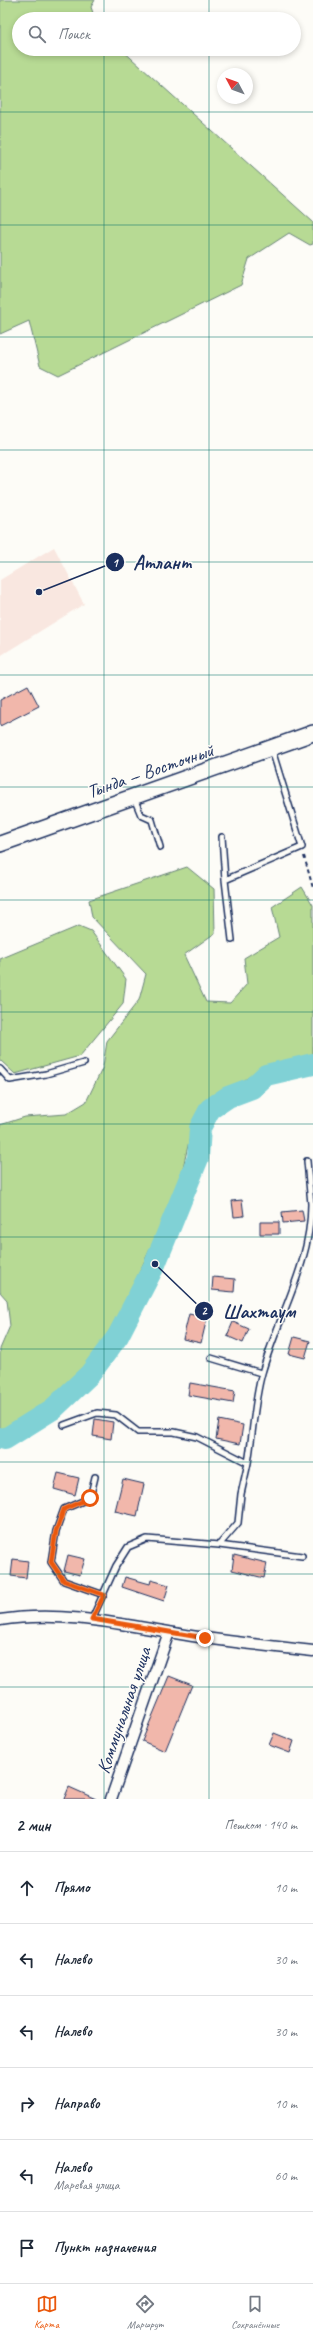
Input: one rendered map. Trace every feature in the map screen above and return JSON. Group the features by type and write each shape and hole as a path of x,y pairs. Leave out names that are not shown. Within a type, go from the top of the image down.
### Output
{"street":[{"name":"Тында — Восточный","path":"0,844 272,749 313,733"},
{"path":"0,1620 29,1616 92,1619 169,1632 313,1652"},
{"name":"Коммунальная улица","path":"111,1799 169,1632"}],"lane":[{"path":"224,880 302,847 272,749"},
{"path":"134,797 141,815 152,820 160,847"},
{"path":"222,837 224,880 232,940"},
{"path":"0,1069 10,1080 46,1074 84,1063"},
{"path":"219,1545 238,1523 241,1494 248,1463 261,1373 305,1255 311,1227 312,1204 307,1161"},
{"path":"211,1358 261,1373"},
{"path":"64,1425 97,1414 116,1415 138,1432 174,1432 197,1437 248,1463"},
{"path":"95,1476 90,1498 64,1509 56,1531 51,1562 64,1581 104,1595"},
{"path":"92,1619 116,1566 128,1547 147,1539 219,1545 302,1556"}],"path":[{"path":"302,847 313,888"}],"shaded area":[{"path":"54,547 84,604 0,656 0,580"}],"green space":[{"path":"0,0 95,0 91,7 93,12 12,12 12,56 129,56 313,222 313,244 310,245 289,233 249,259 241,285 58,375 40,366 29,321 0,334"},
{"path":"187,867 214,889 215,933 184,955 206,1002 230,1003 247,984 244,958 279,937 272,907 302,887 313,905 313,1055 287,1060 261,1069 204,1107 192,1128 182,1172 162,1223 127,1299 94,1358 49,1402 11,1427 0,1429 0,1349 10,1326 7,1300 0,1292 0,1125 25,1117 66,1114 86,1102 103,1067 107,1041 139,1000 146,974 92,917 89,900"},
{"path":"79,926 91,931 126,979 123,1004 80,1056 15,1074 0,1060 0,959"}],"building":[{"path":"28,685 39,706 0,726 0,700"},
{"path":"242,1200 244,1216 234,1217 232,1201"},
{"path":"302,1210 304,1221 283,1223 282,1212"},
{"path":"260,1222 279,1222 279,1234 260,1234"},
{"path":"213,1277 235,1279 234,1292 212,1290"},
{"path":"189,1314 207,1318 201,1343 183,1339"},
{"path":"233,1322 249,1329 243,1343 227,1336"},
{"path":"294,1337 310,1341 305,1358 289,1354"},
{"path":"190,1383 235,1391 233,1403 188,1395"},
{"path":"95,1419 113,1422 111,1439 93,1436"},
{"path":"219,1420 243,1425 240,1444 216,1439"},
{"path":"58,1473 79,1478 75,1495 54,1489"},
{"path":"123,1479 144,1484 137,1516 115,1511"},
{"path":"68,1555 85,1559 80,1575 64,1571"},
{"path":"234,1555 267,1563 264,1578 232,1570"},
{"path":"13,1559 28,1561 26,1578 11,1576"},
{"path":"125,1577 150,1584 151,1580 169,1585 164,1601 122,1587"},
{"path":"169,1676 192,1685 165,1751 142,1741"},
{"path":"274,1733 294,1741 290,1753 269,1745"},
{"path":"69,1787 96,1799 64,1799"}],"waterway":[{"path":"0,1438 5,1439 53,1409 90,1374 118,1336 155,1264 198,1158 200,1128 210,1109 228,1097 252,1088 266,1075 313,1064"}],"place":[{"name":"Атлант","path":"39,592"},
{"name":"Шахтаум","path":"155,1264"}],"route":[{"path":"90,1498 64,1509 56,1531 51,1562 64,1581 104,1595 92,1619 205,1638"}]}
